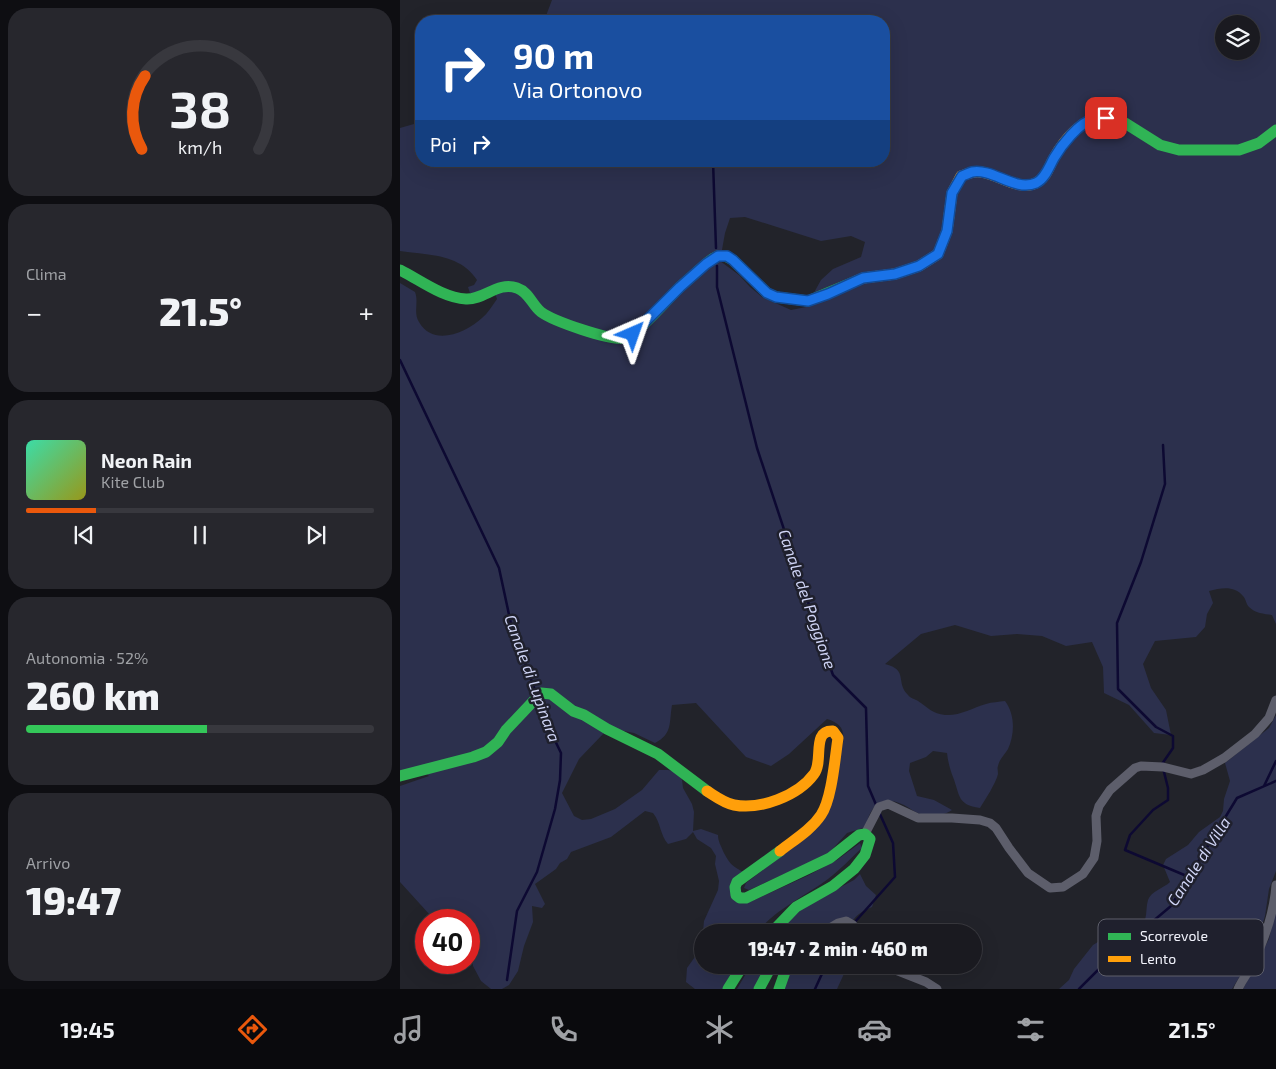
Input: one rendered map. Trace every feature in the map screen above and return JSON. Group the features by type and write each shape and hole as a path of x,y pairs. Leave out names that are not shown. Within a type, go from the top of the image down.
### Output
{"street":[{"path":"400,270 438,290 468,299 508,285 517,287 523,290 540,311 548,315 616,338 628,337 680,287 718,256 727,256 733,260 767,293 776,297 808,301 863,278 895,274 919,266 938,254 947,231 952,193 962,176 973,172 980,172 1018,184 1029,185 1037,183 1046,174 1054,158 1070,136 1093,119 1119,119 1153,142 1179,150 1240,150 1259,143 1276,130"},
{"path":"400,776 473,758 486,752 498,742 506,730 541,693 549,692 558,697 572,710 660,755 731,805 754,806 786,795 798,788 816,772 820,760 820,738 822,732 827,730 833,731 838,738 823,812 810,826 738,882 736,895 740,898 746,898 830,858 859,834 865,834 870,839 869,847 850,871 826,890 797,906 780,924"},
{"path":"865,834 879,807 888,804 918,818 980,820 990,823 996,828 1028,873 1050,888 1063,887 1083,874 1094,858 1097,841 1096,816 1099,806 1110,790 1134,768 1141,766 1163,767 1183,774 1191,774 1203,770 1224,758 1255,734 1269,718 1276,700"},
{"path":"1264,936 1275,897 1276,885"},
{"path":"836,924 846,921 851,924"},
{"path":"728,989 737,974"},
{"path":"759,989 767,974"},
{"path":"779,989 785,974"},
{"path":"905,974 926,982 937,989"},
{"path":"1238,989 1246,976"}],"shaded area":[{"path":"552,0 1276,0 1276,624 1272,615 1251,609 1243,596 1236,590 1218,589 1209,591 1213,603 1207,614 1205,627 1196,637 1155,641 1143,664 1151,688 1166,710 1171,735 1154,733 1129,705 1104,693 1103,667 1092,642 1066,646 1042,636 1017,634 991,636 955,625 921,634 885,664 897,670 902,686 909,696 934,712 941,714 956,714 988,703 1005,701 1011,712 1013,731 1010,743 999,764 995,782 980,808 963,802 960,798 947,753 933,751 926,757 910,763 909,771 917,796 934,800 952,810 935,816 928,816 896,802 883,801 874,807 866,827 847,833 828,854 749,890 744,888 746,883 808,836 822,821 843,743 841,727 827,719 789,754 771,766 746,757 696,703 672,705 667,732 665,736 655,743 634,733 614,729 604,733 579,759 562,793 574,816 582,820 591,819 615,809 642,790 659,770 677,772 692,804 694,812 693,831 701,829 718,835 718,840 729,861 743,872 738,902 750,902 807,876 837,860 860,843 862,848 819,886 781,910 765,924 704,924 718,890 719,881 715,864 716,856 711,848 697,839 693,832 686,839 668,844 653,813 645,811 611,837 571,852 567,859 560,863 556,869 535,884 545,904 542,908 532,906 533,922 524,946 518,971 509,985 502,989 491,989 481,981 477,974 480,974 480,909 425,909 400,882 400,786 429,776 425,772 400,772 400,283 415,292 417,319 425,330 441,336 459,332 475,324 486,314 497,299 495,293 470,293 468,287 474,285 477,280 470,271 453,260 433,255 400,251 400,128 415,124 415,167 890,167 890,15 546,15","holes":["745,217 821,241 851,236 865,242 861,257 833,269 821,280 806,307 791,310 762,297 739,275 720,261 730,218"]},
{"path":"1276,715 1276,871 1269,889 1264,919 1145,919 1147,902 1150,897 1170,882 1163,865 1166,859 1188,845 1199,832 1220,817 1230,781 1225,763 1269,728"},
{"path":"860,874 866,886 876,895 872,907 860,913 852,924 786,924 805,906 854,880"},
{"path":"1276,908 1276,989 1243,989 1250,976 1264,976 1264,949 1269,939"},
{"path":"1098,942 1098,976 1240,976 1232,989 1059,989 1069,980 1074,969 1093,945"},
{"path":"694,958 694,974 730,974 723,989 695,989 686,982 687,968"},
{"path":"746,974 764,974 753,989 737,989"},
{"path":"789,974 844,974 837,989 783,989"}],"waterway":[{"name":"Canale del Poggione","path":"713,167 716,248"},
{"name":"Canale del Poggione","path":"717,266 717,287 757,448 822,644 833,675 866,708 868,786 877,807"},
{"name":"Canale di Lupinara","path":"400,360 499,568 511,624 536,693"},
{"path":"1163,445 1165,484 1141,562 1117,623 1118,689 1156,727 1173,736 1173,748 1162,764 1168,788 1168,800 1153,810 1130,835 1125,850 1189,877"},
{"name":"Canale di Lupinara","path":"507,980 517,911 537,872 555,809 560,780 561,753 538,700"},
{"path":"1264,786 1276,761"},
{"name":"Canale di Villa","path":"1156,919 1171,906 1237,798 1276,781"},
{"name":"Canale del Poggione","path":"854,923 895,877 893,843 879,812"},
{"name":"Canale di Villa","path":"1079,989 1098,970"},
{"name":"Canale del Poggione","path":"815,989 822,974"}],"traffic: fast":[{"path":"1106,117 1118,119 1160,145 1179,150 1239,150 1259,143 1276,130"},
{"path":"400,270 440,292 457,298 473,299 504,287 517,288 525,292 538,309 547,316 582,330 617,338 624,338 637,330 683,284 709,261 719,256 726,256 733,260 767,293 776,297 808,301 856,281"},
{"path":"400,776 486,752 498,742 506,730 541,693 551,694 573,711 658,754 707,791"},
{"path":"780,851 737,882 735,887 736,895 740,898 746,898 830,858 859,835 865,834 870,839 865,855 854,869 833,886 796,907 780,924"},
{"path":"728,989 737,974"},
{"path":"759,989 767,974"},
{"path":"779,989 784,974"}],"traffic: slow":[{"path":"856,281 863,278 895,274 919,266 938,254 947,231 952,193 961,176 972,172 980,172 1017,184 1032,184 1044,176 1058,151 1075,130 1090,120 1106,117"},
{"path":"707,791 727,803 744,806 767,803 789,795 807,782 814,774 817,768 822,735 833,731 838,738 825,808 812,825 780,851"}],"route":[{"path":"633,334 680,287 718,256 727,256 733,260 767,293 776,297 808,301 863,278 895,274 919,266 938,254 947,231 952,193 962,176 973,172 980,172 1018,184 1029,185 1037,183 1046,174 1054,158 1070,136 1093,119 1106,118"}]}
